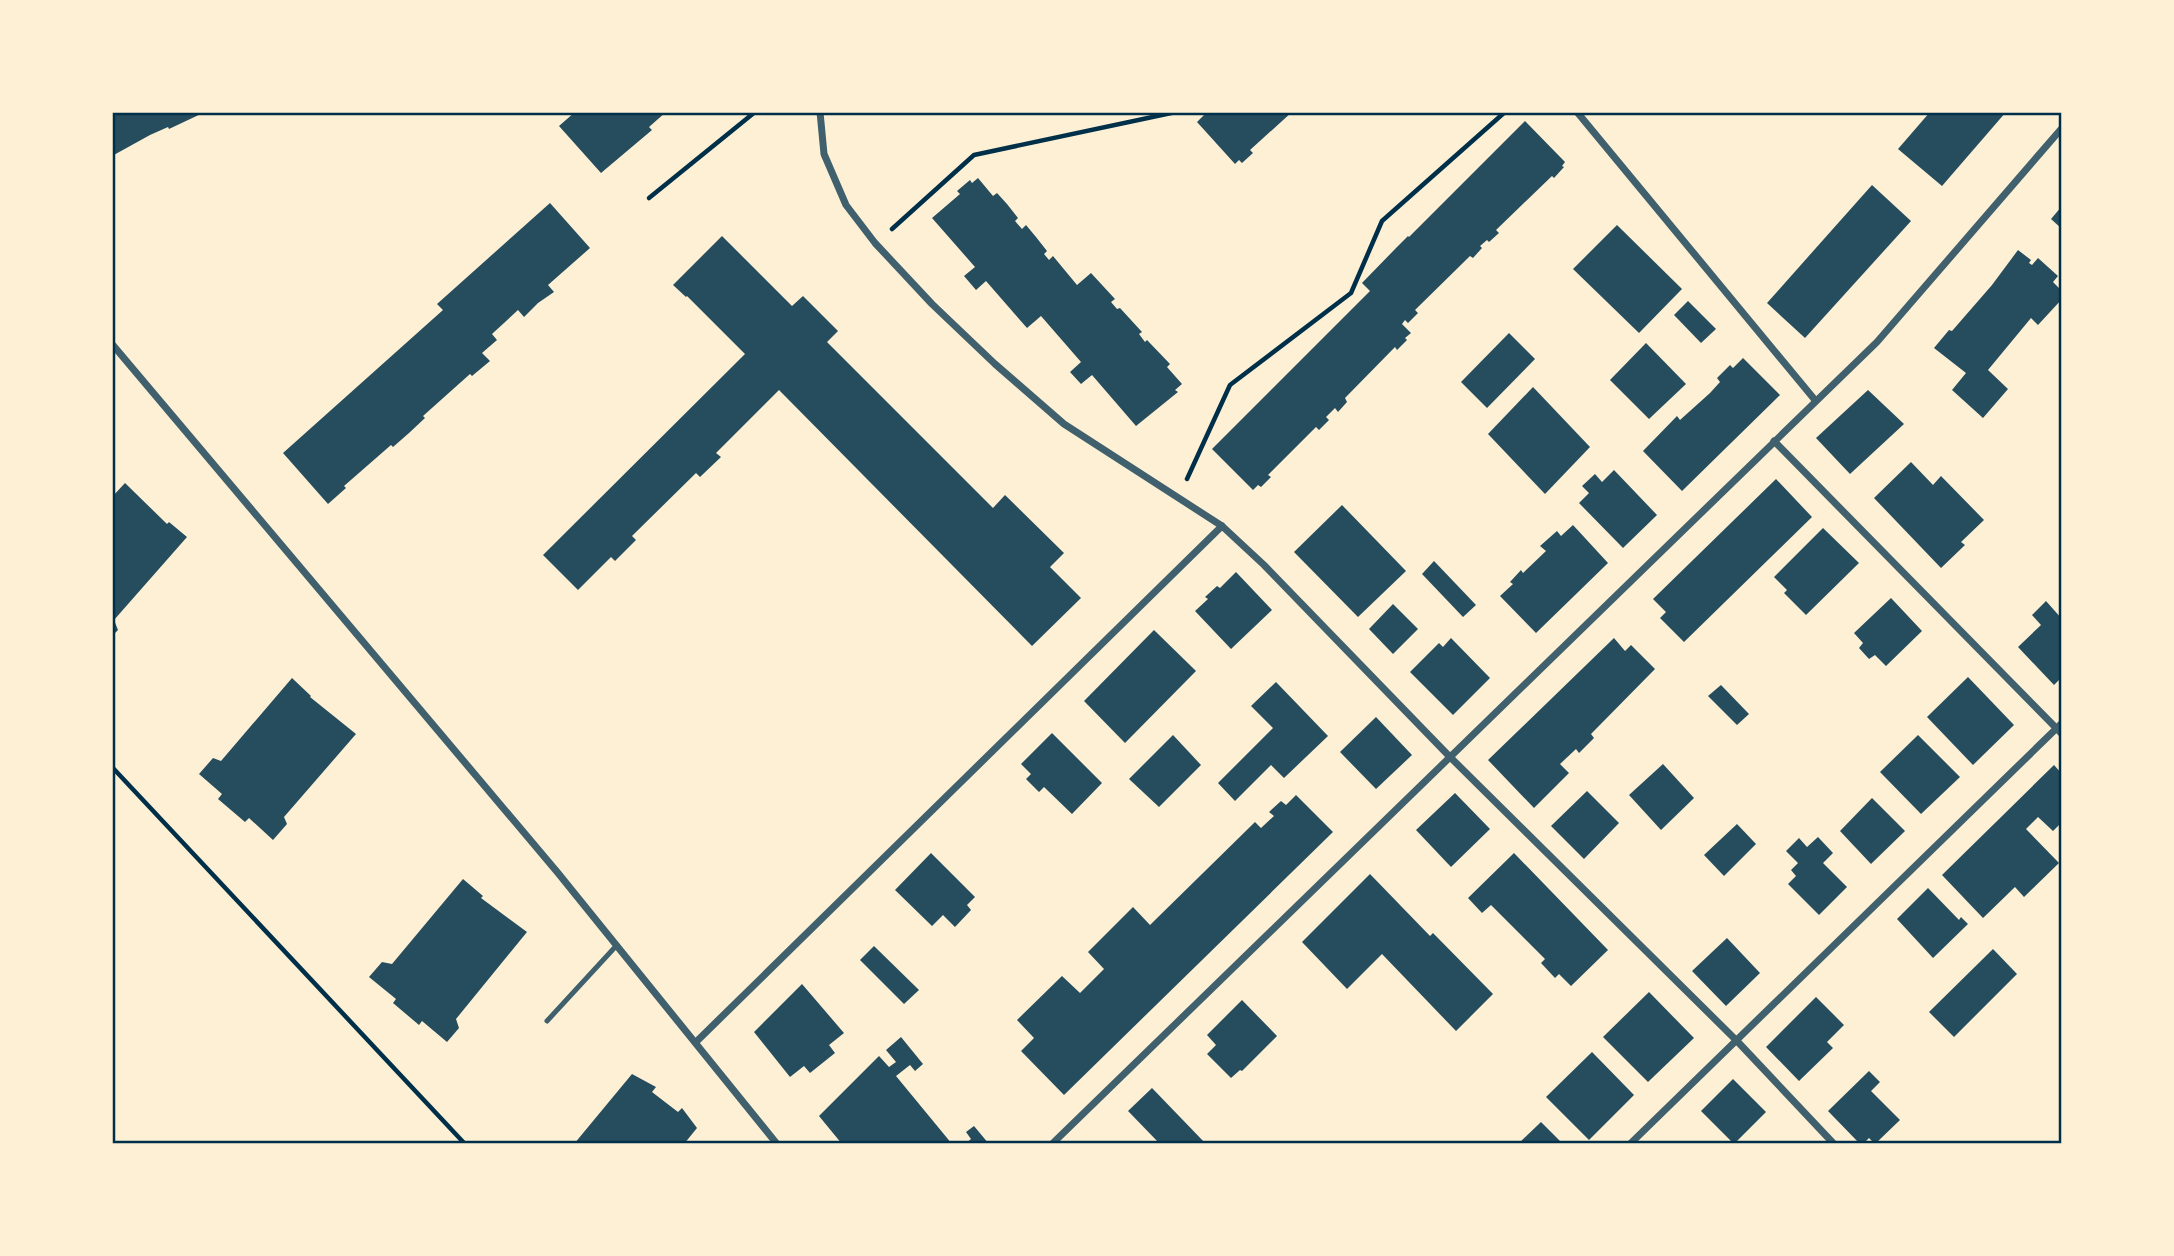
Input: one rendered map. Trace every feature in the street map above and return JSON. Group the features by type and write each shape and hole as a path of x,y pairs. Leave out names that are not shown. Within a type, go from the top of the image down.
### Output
{"street":[{"path":"820,112 824,154 846,205 875,243 932,304 1054,415 1115,458 1222,526 1264,565 1450,757 1737,1041 1834,1144"},
{"path":"1577,112 1815,400"},
{"path":"1052,1144 1877,342 2062,128"},
{"path":"112,344 617,945 777,1144"},
{"path":"1630,1144 2060,728 1774,440"},
{"path":"696,1042 1222,526"}],"lane":[{"path":"547,1021 617,945"}],"path":[{"path":"649,198 755,112"},
{"path":"875,243 974,155 1176,112"},
{"path":"1178,499 1230,385 1351,293 1382,221 1505,112"},
{"path":"112,767 465,1144"}],"building":[{"path":"112,112 205,112 150,135 112,156"},
{"path":"575,112 666,112 649,127 652,130 601,173 559,126"},
{"path":"1207,112 1292,112 1250,150 1253,153 1242,163 1239,160 1235,164 1197,122"},
{"path":"1930,112 2006,112 1942,186 1898,149"},
{"path":"1525,121 1565,162 1562,166 1564,167 1496,230 1499,233 1480,246 1482,248 1473,258 1470,256 1415,310 1418,313 1408,323 1405,320 1402,324 1411,333 1405,338 1407,340 1397,350 1395,347 1345,398 1347,402 1338,412 1335,408 1326,417 1329,420 1319,430 1316,427 1268,475 1271,477 1261,487 1258,485 1253,490 1212,449 1370,291 1362,283"},
{"path":"978,178 993,196 997,193 1018,218 1015,221 1022,229 1026,225 1047,251 1044,254 1049,260 1053,256 1077,285 1091,273 1115,299 1111,302 1117,309 1120,308 1142,332 1139,334 1145,342 1147,340 1170,364 1167,367 1182,384 1175,390 1178,392 1136,426 1092,375 1081,384 1070,372 1081,362 1041,316 1027,328 986,281 976,290 964,276 975,267 932,218 960,194 957,191 970,180 972,183"},
{"path":"1872,185 1911,221 1805,338 1767,303"},
{"path":"550,203 590,248 548,285 554,292 524,317 518,310 492,334 497,340 482,353 490,361 472,376 470,374 423,416 425,418 409,433 344,486 346,488 328,504 283,453 443,310 437,304"},
{"path":"2062,206 2062,229 2051,219"},
{"path":"1617,225 1682,289 1639,333 1573,269"},
{"path":"722,236 792,306 803,296 838,331 827,342 993,508 1005,495 1064,553 1050,567 1081,598 1032,646 779,390 716,453 721,457 700,477 696,473 632,536 636,540 615,561 611,557 578,590 543,555 745,354 673,285"},
{"path":"2018,250 2031,260 2029,263 2032,265 2038,258 2058,276 2053,282 2062,291 2062,299 2038,325 2031,318 1988,370 2008,389 1983,418 1952,390 1966,373 1934,348 1992,285"},
{"path":"1688,301 1716,329 1701,343 1674,315"},
{"path":"1509,333 1535,359 1487,408 1461,382"},
{"path":"1646,343 1686,384 1649,419 1610,380"},
{"path":"1743,358 1780,395 1682,491 1643,451 1677,416 1680,420 1710,393 1720,382 1717,378 1730,365 1733,368"},
{"path":"1533,387 1590,447 1545,494 1488,434"},
{"path":"1868,390 1904,424 1850,474 1816,438"},
{"path":"1911,462 1933,485 1941,476 1984,520 1961,542 1965,545 1941,568 1874,498"},
{"path":"1614,470 1657,515 1623,548 1579,503 1589,493 1582,486 1595,474 1602,482"},
{"path":"1776,479 1812,517 1684,642 1660,618 1666,612 1653,599"},
{"path":"125,483 167,524 169,522 187,537 114,620 118,630 112,636 112,497"},
{"path":"1342,505 1406,571 1358,617 1294,552"},
{"path":"1573,525 1608,563 1536,633 1500,596 1513,584 1510,582 1521,570 1523,573 1546,551 1540,546 1557,531 1561,536"},
{"path":"1823,528 1859,563 1806,615 1784,593 1787,590 1774,577"},
{"path":"1434,561 1476,605 1463,617 1422,574"},
{"path":"1236,572 1272,610 1231,649 1195,611 1208,599 1205,597 1217,586 1220,588"},
{"path":"1891,598 1922,631 1886,666 1875,655 1869,659 1859,648 1863,643 1854,633"},
{"path":"2046,601 2062,619 2062,677 2054,685 2018,647 2041,625 2032,615"},
{"path":"1393,604 1418,629 1393,654 1369,629"},
{"path":"1154,630 1196,671 1125,743 1084,701"},
{"path":"1451,638 1490,678 1453,715 1410,672 1439,643 1443,647"},
{"path":"1614,638 1625,651 1631,645 1655,669 1591,734 1594,738 1579,753 1576,749 1560,764 1569,773 1534,808 1488,760"},
{"path":"1968,677 2014,725 1973,765 1927,717"},
{"path":"292,678 310,697 356,734 284,817 287,824 273,840 249,818 245,822 218,799 222,794 199,774 213,758 221,761"},
{"path":"1276,682 1328,736 1284,778 1271,765 1235,801 1218,783 1273,728 1251,706"},
{"path":"1721,685 1749,714 1737,725 1708,696"},
{"path":"1376,717 1412,755 1376,789 1340,752"},
{"path":"1052,733 1102,783 1072,814 1044,787 1039,792 1026,779 1031,774 1021,764"},
{"path":"1173,735 1201,765 1159,807 1129,779"},
{"path":"1918,735 1960,777 1921,814 1880,772"},
{"path":"1663,764 1694,798 1661,830 1629,795"},
{"path":"2054,765 2062,774 2062,822 2053,831 2038,817 2026,829 2059,863 2024,897 2015,887 1983,918 1942,875"},
{"path":"1587,791 1619,823 1584,859 1551,826"},
{"path":"1455,793 1490,829 1451,867 1416,830"},
{"path":"1296,795 1333,832 1064,1095 1021,1051 1034,1038 1017,1020 1062,976 1080,993 1104,969 1088,952 1133,907 1150,925 1255,822 1261,828 1274,816 1269,812 1281,801 1286,805"},
{"path":"1872,798 1905,831 1871,864 1840,831"},
{"path":"1737,824 1756,844 1724,876 1704,855"},
{"path":"1818,837 1833,853 1823,863 1847,887 1819,915 1788,884 1796,876 1791,870 1798,863 1786,851 1799,838 1807,847"},
{"path":"931,853 975,897 967,905 971,910 955,927 943,915 932,926 895,890"},
{"path":"1514,853 1608,950 1571,986 1559,974 1555,978 1541,963 1545,959 1491,905 1482,913 1468,898"},
{"path":"1370,874 1430,936 1433,933 1493,994 1456,1031 1382,954 1347,989 1302,942"},
{"path":"463,879 483,896 481,898 527,932 456,1019 459,1028 447,1042 422,1021 419,1025 393,1003 396,999 369,977 382,962 392,964"},
{"path":"1928,888 1959,920 1961,917 1968,924 1933,958 1897,919"},
{"path":"1727,938 1760,973 1726,1006 1692,971"},
{"path":"874,946 919,990 904,1004 860,960"},
{"path":"1993,949 2017,974 1954,1037 1929,1012"},
{"path":"802,984 844,1033 829,1045 835,1053 810,1073 804,1066 790,1077 754,1032"},
{"path":"1649,992 1694,1038 1648,1082 1603,1037"},
{"path":"1816,997 1844,1025 1827,1042 1833,1048 1799,1081 1766,1047"},
{"path":"1242,1000 1277,1036 1242,1071 1231,1078 1207,1054 1216,1045 1207,1035"},
{"path":"901,1037 923,1064 915,1071 910,1065 896,1076 952,1144 842,1144 819,1116 879,1056 889,1067 896,1062 886,1050"},
{"path":"1592,1052 1634,1095 1589,1140 1546,1097"},
{"path":"1869,1071 1880,1082 1871,1091 1900,1120 1875,1144 1869,1138 1860,1144 1828,1111"},
{"path":"632,1074 656,1087 652,1092 678,1112 682,1108 697,1128 684,1144 574,1144"},
{"path":"1733,1079 1766,1112 1734,1144 1701,1111"},
{"path":"1152,1088 1206,1144 1160,1144 1128,1111"},
{"path":"1541,1122 1563,1144 1518,1144"},
{"path":"974,1126 989,1144 965,1144 971,1139 966,1132"}]}
